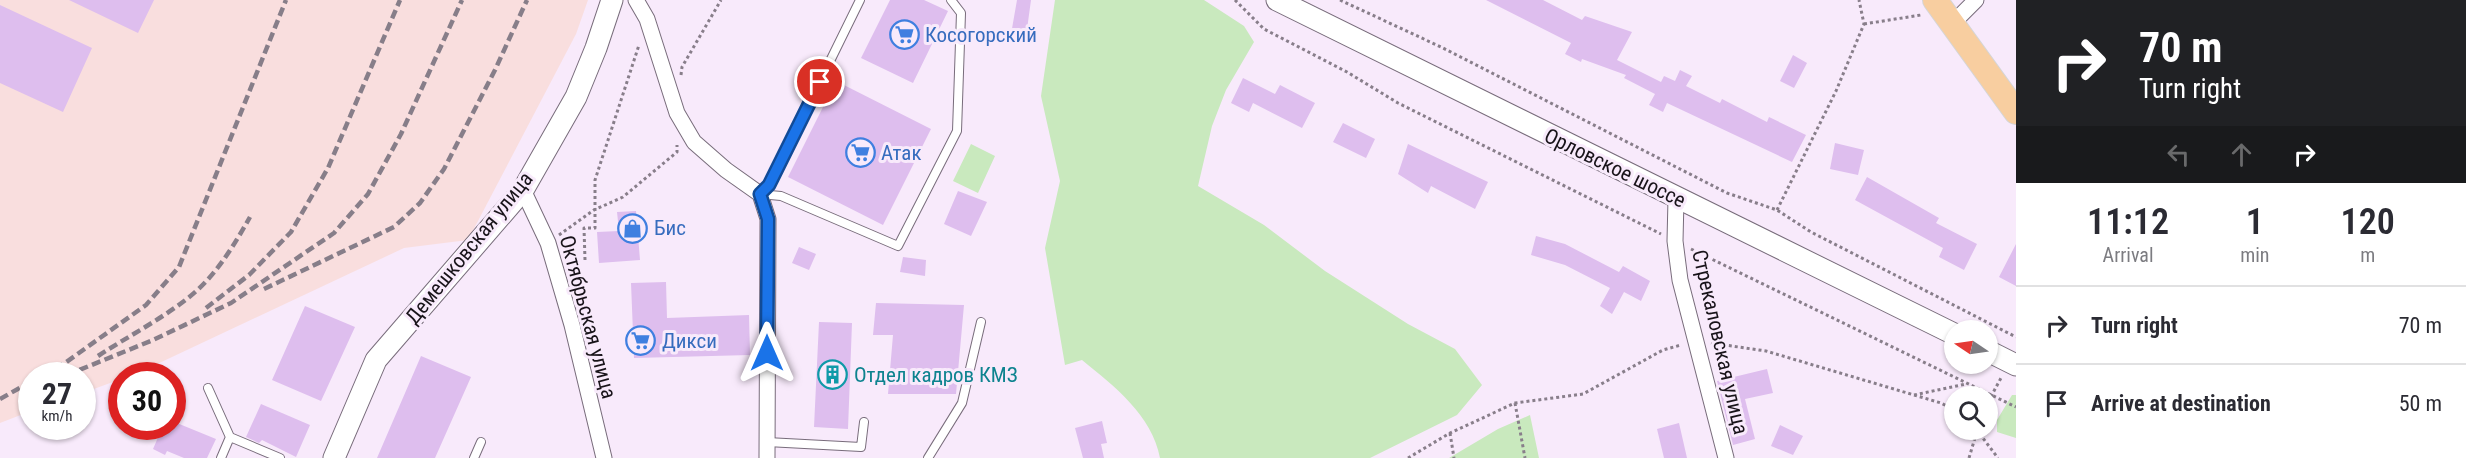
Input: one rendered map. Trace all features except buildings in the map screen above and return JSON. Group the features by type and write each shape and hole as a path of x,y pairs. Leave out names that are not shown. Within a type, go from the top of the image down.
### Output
{"main road":[{"name":"Демешковская улица","path":"334,458 376,360 523,190 576,97 612,0"},
{"name":"Орловское шоссе","path":"1277,0 1676,199 1944,329"},
{"path":"1930,7 1952,24 2016,112"},
{"path":"1998,356 2013,363"}],"street":[{"path":"636,0 647,19 677,113 694,142 726,170 760,194 768,219 767,450"},
{"path":"1952,24 1976,0"},
{"name":"Октябрьская улица","path":"523,190 548,243 572,325 604,458"},
{"name":"Стрекаловская улица","path":"1676,199 1675,241 1680,280 1726,458"}],"lane":[{"path":"760,194 769,185 860,0"},
{"path":"760,194 781,196 898,246 957,131 961,13 951,0"},
{"path":"928,458 962,404 981,322"},
{"path":"208,388 230,436 280,458"},
{"path":"767,450 861,447 864,422"},
{"path":"221,458 230,436"},
{"path":"474,458 482,442"}],"path":[{"path":"681,78 682,67 721,0"},
{"path":"1235,0 1264,29 1347,72 1398,103 1971,386"},
{"path":"1340,0 1441,47 1727,193 1777,210 1811,232 2016,337"},
{"path":"1777,210 1836,92 1864,24 1859,0"},
{"path":"1864,24 1930,7"},
{"path":"585,260 584,228 595,228 595,180 647,19"},
{"path":"548,243 594,210 623,197 677,152 677,113"},
{"path":"1408,458 1450,434 1515,403 1583,393 1663,351 1697,341 1766,351 1944,404"},
{"path":"1997,386 2013,363"},
{"path":"1912,395 1966,384"},
{"path":"1998,398 2016,407"},
{"path":"1515,403 1525,458"},
{"path":"1450,434 1454,458"},
{"path":"1969,458 1974,440"},
{"path":"1985,440 1998,458"}],"shaded area":[{"path":"0,0 588,0 576,34 468,240 404,248 161,362 108,362 108,384 96,388 96,362 18,362 18,416 0,423"}],"green space":[{"path":"1055,0 1204,0 1244,26 1254,42 1226,90 1212,126 1198,186 1264,225 1325,271 1408,324 1455,349 1482,385 1457,415 1370,458 1160,458 1149,428 1119,391 1082,360 1065,365 1045,248 1060,181 1041,96"},
{"path":"971,144 995,156 978,193 953,181"},
{"path":"2012,395 2016,395 2016,438 1998,432 1998,418"},
{"path":"1530,415 1539,458 1449,458 1498,429"}],"railway":[{"path":"66,362 146,305 179,267 286,0"},
{"path":"206,308 249,275 291,232 328,168 400,0"},
{"path":"96,363 153,340 231,303 334,233 368,194 401,134 462,0"},
{"path":"264,289 394,227 420,203 444,169 495,70 527,0"},
{"path":"98,356 166,314 198,290 223,261 250,217"},
{"path":"0,399 18,389"}],"place":[{"name":"Косогорский","path":"904,35"},
{"name":"Атак","path":"860,153"},
{"name":"Бис","path":"633,228"},
{"name":"Дикси","path":"641,341"},
{"name":"Отдел кадров КМЗ","path":"833,375"}],"route":[{"path":"767,353 768,219 760,194 769,185 820,82"}]}
